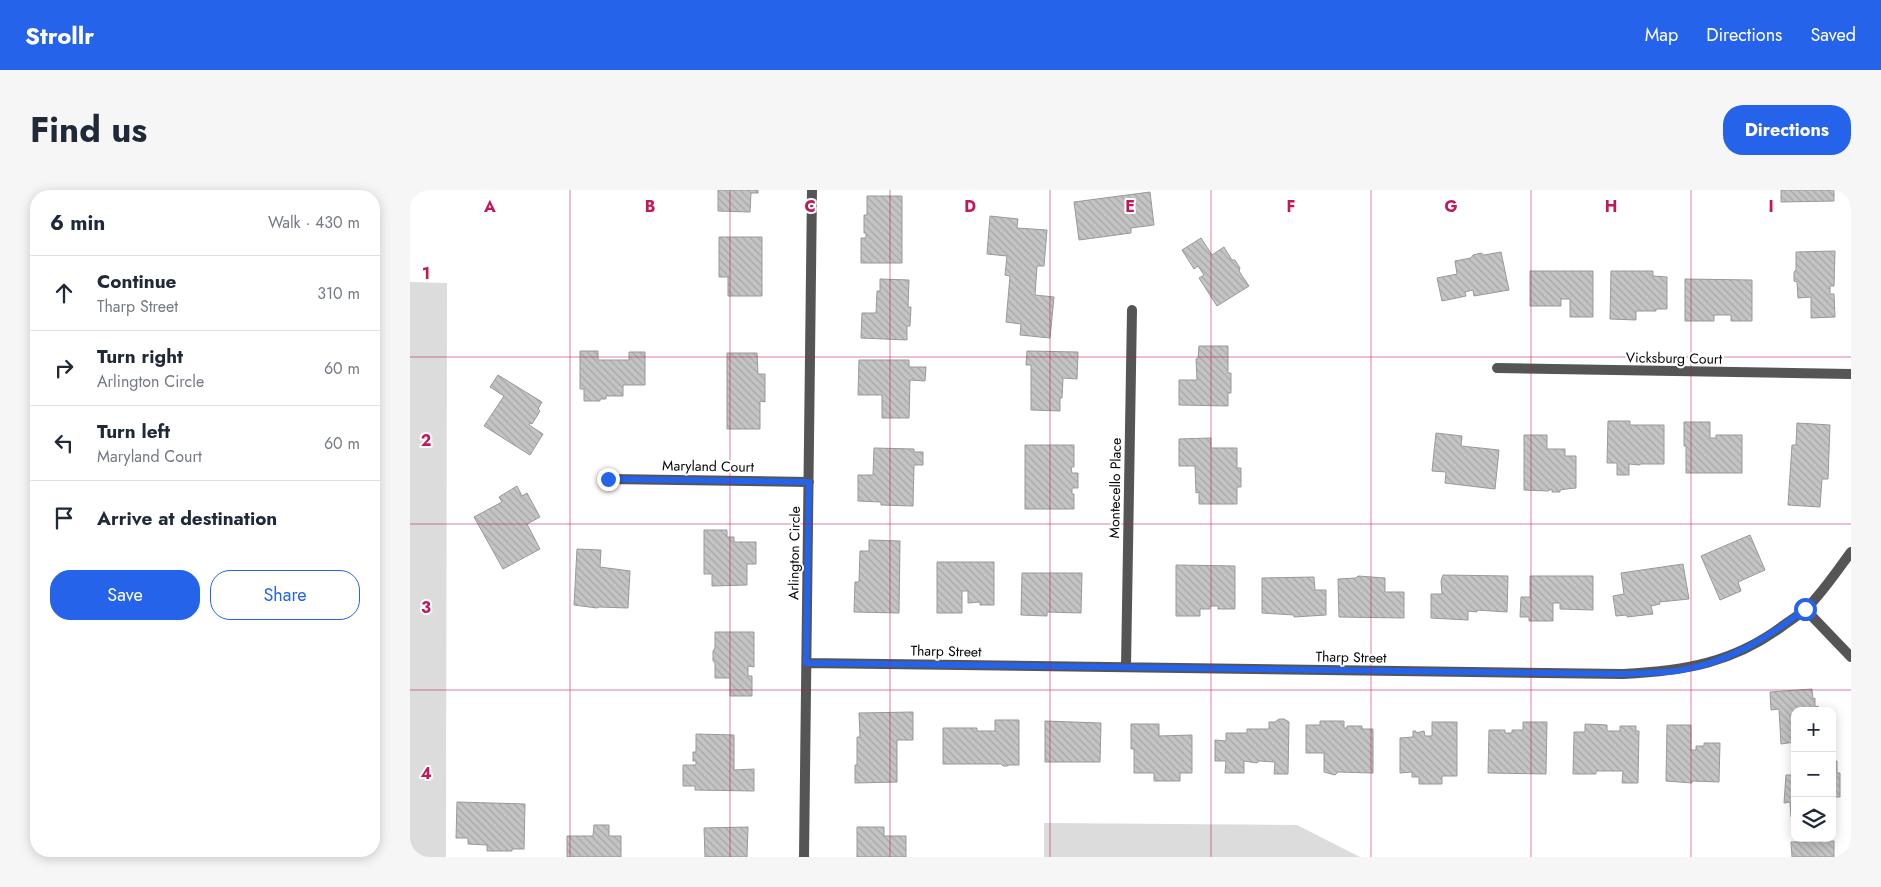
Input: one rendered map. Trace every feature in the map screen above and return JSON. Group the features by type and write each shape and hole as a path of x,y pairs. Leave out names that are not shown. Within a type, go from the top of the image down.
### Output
{"street":[{"name":"Arlington Circle","path":"804,857 812,190"},
{"name":"Montecello Place","path":"1126,667 1132,310"},
{"name":"Vicksburg Court","path":"1497,368 1851,374"},
{"name":"Maryland Court","path":"608,479 809,482"},
{"name":"Tharp Street","path":"806,663 1651,673 1677,670 1718,660 1742,651 1777,630 1805,609 1851,552"},
{"path":"1805,609 1851,657"}],"shaded area":[{"path":"410,282 447,283 446,857 410,857"},
{"path":"1044,823 1297,825 1360,857 1044,857"}],"building":[{"path":"718,190 758,190 758,193 751,193 750,212 718,211"},
{"path":"1781,190 1834,190 1834,201 1781,202"},
{"path":"1150,192 1154,225 1131,228 1131,233 1079,240 1074,202"},
{"path":"867,196 902,196 902,263 861,263 861,238 866,238 866,233 864,233 864,215 867,215"},
{"path":"990,216 1018,219 1017,228 1047,230 1044,266 1037,266 1035,295 1054,297 1050,338 1020,335 1021,324 1006,322 1010,276 1005,275 1007,256 987,254"},
{"path":"719,237 762,237 762,296 728,296 728,277 719,277"},
{"path":"1201,238 1212,255 1224,247 1232,260 1235,260 1240,268 1239,271 1249,286 1217,306 1199,278 1204,275 1198,266 1194,269 1182,250"},
{"path":"1835,251 1834,286 1830,286 1830,294 1834,294 1835,317 1811,318 1811,297 1798,298 1797,282 1794,281 1796,252"},
{"path":"1501,252 1509,290 1474,296 1473,290 1465,292 1466,296 1442,301 1437,278 1457,274 1455,261 1471,258 1473,255 1481,253 1484,255"},
{"path":"1530,271 1593,271 1593,317 1570,317 1570,299 1561,299 1561,306 1530,306"},
{"path":"1611,271 1653,271 1653,276 1667,277 1667,309 1636,311 1636,320 1610,319"},
{"path":"880,279 909,280 908,307 911,307 910,326 907,326 907,340 861,338 862,313 876,313 877,291 880,291"},
{"path":"1685,279 1752,280 1752,321 1731,321 1731,315 1714,315 1714,321 1685,321"},
{"path":"1199,346 1228,346 1228,373 1231,373 1231,393 1228,393 1228,406 1179,405 1179,380 1197,380 1196,359 1198,359"},
{"path":"580,351 598,351 598,360 629,360 629,352 645,352 645,385 623,385 623,396 606,396 606,399 600,399 600,401 584,401 584,389 580,389"},
{"path":"1027,351 1078,352 1077,379 1063,378 1060,411 1031,410 1031,365 1026,365"},
{"path":"727,353 757,353 758,374 765,374 765,402 760,401 760,429 727,429"},
{"path":"859,360 909,360 909,367 926,367 925,381 910,380 909,418 882,418 882,395 858,395"},
{"path":"498,375 542,402 538,409 540,411 532,424 530,423 529,425 543,434 530,455 484,426 504,396 490,387"},
{"path":"1608,421 1630,421 1630,425 1664,425 1664,464 1629,464 1629,475 1617,475 1617,463 1607,463"},
{"path":"1684,422 1710,422 1710,438 1716,438 1716,435 1742,435 1742,473 1686,473"},
{"path":"1797,423 1830,425 1828,479 1822,479 1820,507 1788,505 1792,445 1796,445"},
{"path":"1436,433 1462,436 1461,446 1499,450 1495,489 1445,483 1446,472 1432,471"},
{"path":"1524,435 1547,435 1547,449 1565,449 1565,456 1576,456 1576,488 1560,490 1560,492 1552,492 1552,489 1548,491 1524,490"},
{"path":"1211,438 1211,448 1237,448 1237,468 1241,468 1241,487 1237,487 1237,504 1199,504 1199,492 1196,493 1195,466 1179,466 1179,439"},
{"path":"1025,445 1074,445 1074,467 1071,467 1072,473 1078,473 1078,488 1072,488 1074,509 1025,509"},
{"path":"874,448 914,449 914,452 923,452 923,465 914,465 913,506 881,505 881,502 858,501 858,475 873,475"},
{"path":"517,486 522,496 527,493 540,517 527,524 540,549 503,569 474,517 502,502 499,497"},
{"path":"704,530 727,530 727,537 734,537 734,542 756,542 756,564 747,564 747,585 712,586 712,574 704,574"},
{"path":"1750,535 1765,570 1738,582 1741,591 1720,600 1701,556"},
{"path":"869,540 900,541 899,613 854,612 855,582 859,582 860,551 869,551"},
{"path":"577,549 601,550 600,567 630,571 628,608 597,608 574,605"},
{"path":"937,562 994,562 994,605 980,605 980,602 968,603 968,591 962,591 962,613 937,613"},
{"path":"1683,564 1689,599 1659,602 1660,604 1651,606 1653,614 1627,617 1627,615 1616,616 1613,596 1624,594 1621,573"},
{"path":"1176,565 1235,566 1235,609 1218,609 1218,606 1210,606 1210,609 1200,609 1200,616 1176,616"},
{"path":"1022,573 1082,573 1081,613 1047,612 1047,616 1021,615"},
{"path":"1443,575 1508,576 1507,612 1468,611 1468,620 1431,618 1431,594 1442,594 1441,581"},
{"path":"1358,576 1385,578 1385,592 1404,592 1404,618 1339,617 1338,579 1356,578"},
{"path":"1530,576 1593,576 1593,610 1560,609 1560,603 1553,603 1553,621 1529,621 1529,617 1520,617 1521,597 1530,597"},
{"path":"1314,577 1315,590 1326,590 1326,615 1294,617 1294,615 1262,613 1262,578"},
{"path":"715,632 754,632 754,667 748,666 748,676 752,676 752,696 730,696 730,678 715,678 713,651 715,648"},
{"path":"1812,689 1815,707 1791,707 1791,743 1781,744 1779,709 1771,710 1770,692"},
{"path":"913,712 913,740 897,740 897,782 855,783 857,737 860,737 859,713"},
{"path":"1279,719 1289,722 1288,774 1274,774 1275,762 1259,761 1257,763 1244,761 1244,773 1225,773 1226,761 1215,761 1215,740 1226,741 1226,733 1247,733 1247,729 1269,729 1269,722 1275,722"},
{"path":"995,720 1019,720 1019,765 943,764 943,728 977,728 977,731 995,731"},
{"path":"1045,721 1101,723 1100,762 1045,762"},
{"path":"1320,721 1344,721 1344,728 1347,728 1347,726 1362,726 1362,729 1373,729 1373,773 1338,772 1335,775 1324,772 1324,753 1306,753 1306,725 1320,725"},
{"path":"1432,722 1457,722 1457,776 1442,776 1442,784 1419,784 1419,777 1412,777 1412,772 1400,773 1400,738 1413,737 1413,731 1416,731 1416,733 1424,731 1425,736 1432,736"},
{"path":"1523,722 1547,722 1546,774 1488,773 1489,730 1505,730 1505,733 1512,733 1512,730 1523,730"},
{"path":"1131,724 1159,724 1159,736 1192,735 1192,773 1180,773 1180,781 1154,781 1154,773 1134,773 1134,749 1131,749"},
{"path":"1585,724 1607,725 1607,731 1620,731 1620,726 1636,726 1636,731 1639,731 1638,783 1622,783 1623,771 1596,771 1596,774 1573,774 1574,732 1585,732"},
{"path":"1667,725 1691,725 1691,750 1696,750 1696,746 1704,746 1704,743 1720,743 1719,782 1692,781 1692,783 1666,781"},
{"path":"696,734 734,735 734,770 754,769 754,791 695,790 695,786 683,786 683,765 696,765 696,761 693,761 693,752 696,752"},
{"path":"1836,761 1837,773 1840,773 1840,797 1836,797"},
{"path":"1786,775 1791,775 1791,817 1790,802 1784,803"},
{"path":"457,802 525,804 524,849 487,851 487,845 468,844 468,838 456,838"},
{"path":"594,825 609,825 609,836 621,836 621,857 567,857 567,836 593,836"},
{"path":"748,827 747,857 705,857 704,828"},
{"path":"857,827 884,827 884,836 906,836 906,857 857,857"},
{"path":"1791,842 1834,842 1834,857 1792,857"}],"route":[{"path":"608,479 809,482 806,663 1651,673 1696,666 1742,651 1777,630 1805,609"}]}
